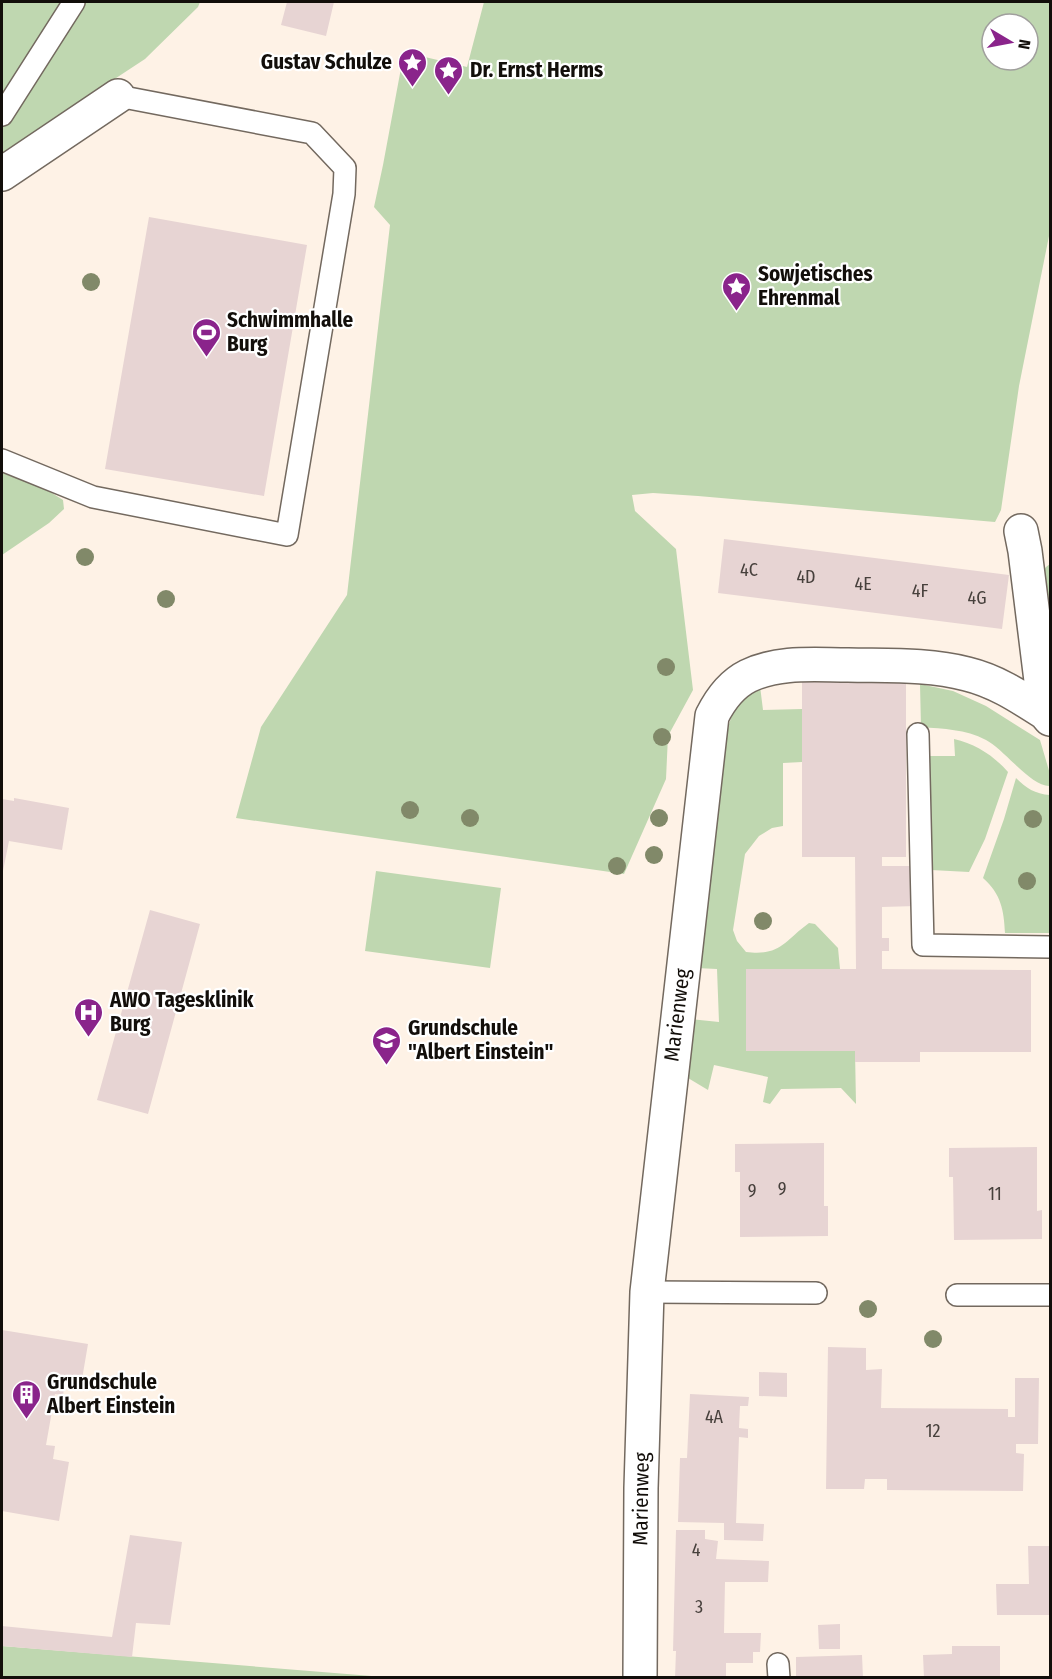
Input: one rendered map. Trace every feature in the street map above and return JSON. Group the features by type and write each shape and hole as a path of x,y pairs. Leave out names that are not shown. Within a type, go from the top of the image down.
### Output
{"street":[{"path":"2,174 118,96"},
{"name":"Marienweg","path":"1021,531 1048,716"},
{"name":"Marienweg","path":"640,1677 641,1488 647,1292 712,716 719,702 747,676 766,669 789,665 903,666 966,673 996,683 1048,716"}],"lane":[{"path":"2,115 74,2"},
{"path":"2,460 93,497 287,535 344,194 345,168 312,133 118,96"},
{"path":"918,734 923,945 1050,947"},
{"path":"647,1292 816,1293"},
{"path":"957,1294 1050,1295"}],"green space":[{"path":"2,2 200,2 198,7 145,59 2,153"},
{"path":"484,2 1050,2 1050,231 1019,386 1001,510 995,522 698,496 653,493 632,495 635,511 676,549 693,690 668,736 666,779 624,874 236,818 261,727 347,595 390,225 374,207 404,52 467,67"},
{"path":"2,473 44,488 63,500 64,509 49,523 2,555"},
{"path":"1050,564 1050,668 1041,574"},
{"path":"920,684 953,691 986,706 1040,740 1050,774 1050,786 1043,785 1026,775 993,745 978,736 954,730 921,727"},
{"path":"760,686 763,710 802,709 802,762 783,763 783,826 772,828 759,836 745,854 733,930 737,941 746,952 758,953 774,950 809,923 815,924 838,948 840,969 746,1051 855,1051 856,1104 841,1088 781,1089 770,1104 763,1102 768,1077 714,1065 708,1090 683,1075 690,1019 719,1022 717,969 696,968 727,734 731,717 739,704 744,697"},
{"path":"954,739 984,751 1008,772 985,839 969,872 931,870 925,756 955,756"},
{"path":"1016,778 1031,790 1050,795 1050,933 1005,933 1004,917 998,896 983,878"},
{"path":"376,871 501,888 490,968 365,951"},
{"path":"2,1646 384,1677 2,1677"}],"building":[{"path":"287,2 334,2 326,36 281,25"},
{"name":"Schwimmhalle Burg","path":"149,217 307,245 264,496 105,469"},
{"path":"724,539 1009,575 1002,629 718,593"},
{"path":"802,682 906,682 906,857 882,857 882,866 916,866 916,906 882,907 882,938 889,938 889,951 882,951 882,969 1031,970 1031,1052 920,1052 920,1062 855,1062 855,1051 746,1051 746,969 856,969 855,857 802,857"},
{"path":"14,798 69,808 62,850 9,841 2,876 2,799 14,801"},
{"path":"150,910 200,924 148,1114 97,1100"},
{"path":"824,1143 824,1206 828,1206 828,1236 740,1237 740,1172 735,1172 735,1144"},
{"path":"1037,1147 1037,1211 1042,1210 1042,1239 954,1240 953,1177 949,1177 949,1148"},
{"name":"Grundschule Albert Einstein","path":"2,1330 88,1344 81,1385 65,1382 63,1395 55,1394 46,1445 55,1446 53,1459 69,1462 59,1521 2,1511"},
{"path":"828,1347 866,1348 866,1370 882,1369 881,1408 1008,1409 1008,1417 1015,1417 1015,1378 1039,1378 1038,1444 1016,1444 1016,1453 1024,1454 1023,1491 887,1490 887,1479 865,1479 864,1489 826,1489"},
{"path":"759,1372 787,1373 787,1397 759,1396"},
{"path":"690,1394 749,1397 748,1406 740,1406 739,1428 748,1429 748,1438 739,1437 736,1523 764,1524 763,1541 724,1540 724,1523 678,1522 680,1458 687,1458"},
{"path":"676,1530 705,1530 705,1539 718,1541 716,1559 769,1561 768,1582 725,1582 724,1633 761,1633 760,1652 753,1652 753,1663 726,1663 726,1678 675,1678 676,1651 673,1651"},
{"path":"130,1535 182,1542 170,1625 136,1623 132,1657 2,1646 2,1626 112,1637"},
{"path":"1028,1546 1050,1546 1050,1615 997,1615 996,1584 1029,1584"},
{"path":"840,1624 840,1649 819,1649 818,1625"},
{"path":"952,1646 1000,1646 1000,1678 924,1678 923,1655 952,1654"},
{"path":"862,1655 863,1678 796,1678 796,1657"}],"place":[{"name":"Gustav Schulze","path":"413,88"},
{"name":"Dr. Ernst Herms","path":"449,96"},
{"name":"Sowjetisches Ehrenmal","path":"737,312"},
{"name":"Schwimmhalle Burg","path":"206,358"},
{"name":"AWO Tagesklinik Burg","path":"89,1038"},
{"name":"Grundschule \"Albert Einstein\"","path":"387,1066"},
{"name":"Grundschule Albert Einstein","path":"26,1420"}]}
